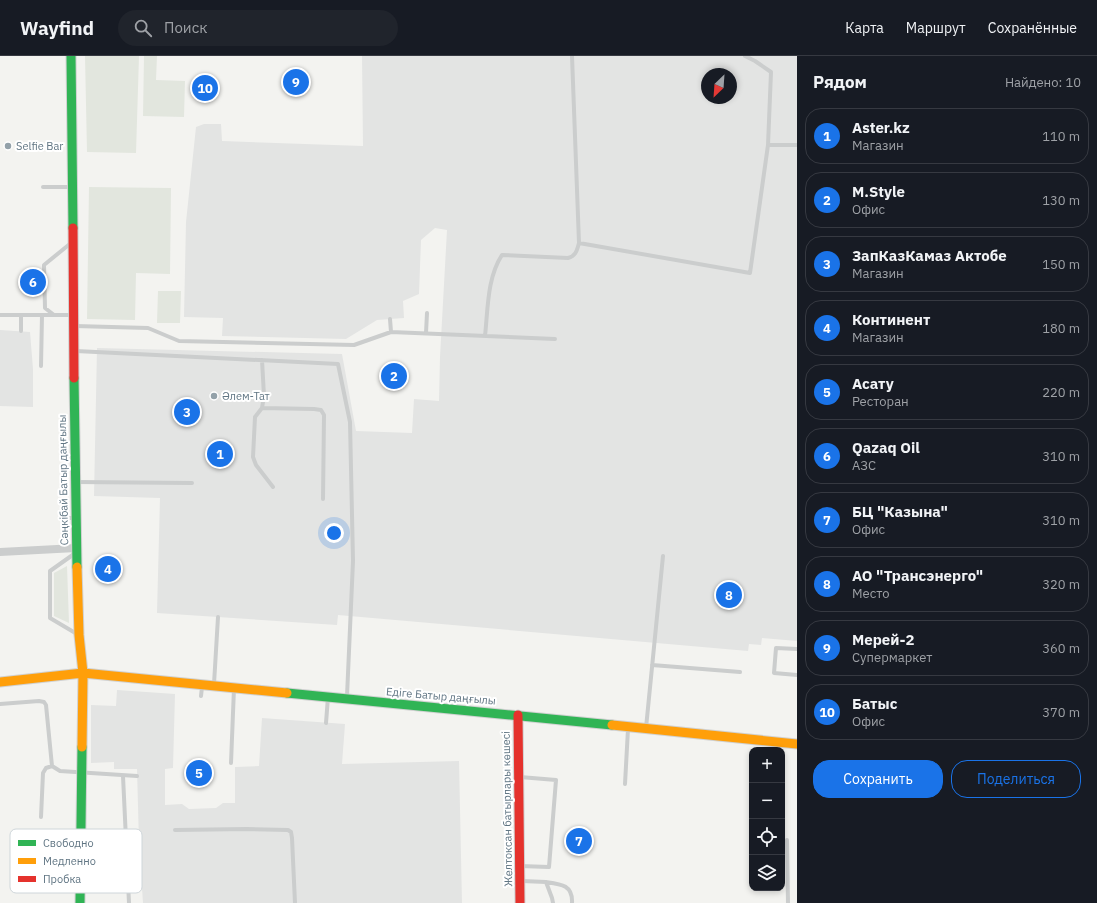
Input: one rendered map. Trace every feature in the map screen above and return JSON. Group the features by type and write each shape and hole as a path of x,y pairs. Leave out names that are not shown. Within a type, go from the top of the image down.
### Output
{"main road":[{"name":"Сәңкібай Батыр даңғылы","path":"71,56 76,550 79,635 83,673 81,829"},
{"name":"Едіге Батыр даңғылы","path":"0,682 83,673 518,715 797,744"},
{"name":"Желтоксан батырлары көшесі","path":"518,715 520,903"},
{"name":"Сәңкібай Батыр даңғылы","path":"80,893 80,903"}],"street":[{"path":"0,552 76,550"}],"lane":[{"path":"485,336 491,284 502,255 568,258 573,257 576,254 578,243 572,56"},
{"path":"578,243 750,273 768,144 771,72 745,56"},
{"path":"768,144 797,145"},
{"path":"43,187 72,187"},
{"path":"54,315 44,308 44,265 72,242"},
{"path":"426,333 427,313"},
{"path":"0,315 73,315"},
{"path":"21,315 21,331"},
{"path":"41,366 42,315"},
{"path":"390,319 391,332"},
{"path":"73,326 148,328 179,340 354,345 391,332 555,338"},
{"path":"74,351 338,364 350,422 353,561 347,699"},
{"path":"262,360 264,396 262,408 255,417 253,457 256,465 274,487"},
{"path":"262,408 314,408 321,410 324,415 323,500"},
{"path":"75,482 192,482"},
{"path":"63,518 76,518"},
{"path":"76,550 50,571 50,618 79,635"},
{"path":"646,728 663,556"},
{"path":"214,686 218,617"},
{"path":"797,649 776,648 774,674 797,675"},
{"path":"652,665 740,672"},
{"path":"201,696 202,685"},
{"path":"231,763 234,688"},
{"path":"326,723 328,697"},
{"path":"0,704 39,701 44,702 46,705 52,766"},
{"path":"625,784 628,726"},
{"path":"52,766 60,771 137,776"},
{"path":"41,817 43,773 46,768 52,766"},
{"path":"123,776 126,829"},
{"path":"518,777 556,780 549,867 519,866"},
{"path":"175,830 288,830 292,838 294,903"},
{"path":"787,840 788,903"},
{"path":"519,881 558,883 567,887 572,896 572,903"},
{"path":"546,882 552,898 552,903"},
{"path":"129,893 129,903"}],"shaded area":[{"path":"85,56 139,56 136,153 87,152"},
{"path":"144,56 157,56 156,80 185,81 184,117 143,116"},
{"path":"362,56 797,56 797,641 762,638 761,645 749,644 748,651 338,615 337,625 157,613 160,498 94,496 97,348 342,354 356,431 412,433 414,399 439,401 447,230 435,228 421,240 419,294 403,301 404,318 377,320 346,339 222,336 223,318 184,317 186,222 196,127 204,124 221,124 222,141 363,146"},
{"path":"89,187 171,188 170,274 136,273 135,320 87,319"},
{"path":"158,291 181,291 180,323 157,323"},
{"path":"0,330 30,332 33,369 33,407 0,406"},
{"path":"67,566 69,623 54,616 54,573"},
{"path":"117,690 175,694 173,768 165,769 165,805 182,804 189,809 216,808 223,803 235,803 235,767 259,766 262,718 345,724 342,764 459,761 462,903 143,903 142,829 139,829 137,769 114,769 114,762 91,763 91,705 116,706"}],"traffic: fast":[{"path":"71,56 73,228"},
{"path":"74,378 77,567"},
{"path":"287,693 612,725"},
{"path":"81,829 82,747"},
{"path":"80,893 80,903"}],"traffic: slow":[{"path":"77,567 79,635 83,673 82,747"},
{"path":"0,682 83,673 287,693"},
{"path":"612,725 797,744"}],"traffic: jam":[{"path":"73,228 74,378"},
{"path":"518,715 520,903"}],"place":[{"name":"Мерей-2","path":"296,82"},
{"name":"Батыс","path":"205,88"},
{"name":"Selfie Bar","path":"8,146"},
{"name":"Qazaq Oil","path":"33,282"},
{"name":"M.Style","path":"394,376"},
{"name":"Әлем-Тат","path":"214,396"},
{"name":"ЗапКазКамаз Актобе","path":"187,412"},
{"name":"Aster.kz","path":"220,454"},
{"name":"Континент","path":"108,569"},
{"name":"АО \"Трансэнерго\"","path":"729,595"},
{"name":"Асату","path":"199,773"},
{"name":"БЦ \"Казына\"","path":"579,841"}]}
